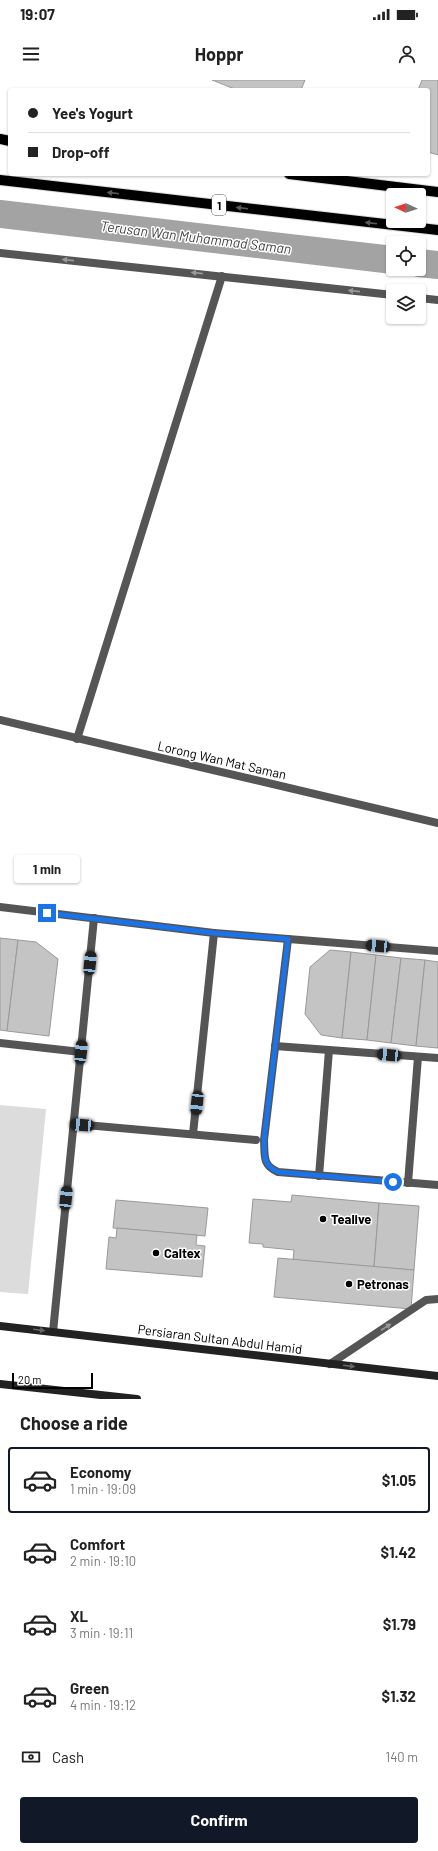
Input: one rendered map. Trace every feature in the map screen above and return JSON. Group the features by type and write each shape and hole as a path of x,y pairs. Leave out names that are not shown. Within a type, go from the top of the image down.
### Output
{"main road":[{"path":"306,176 438,192"},
{"name":"1","path":"0,180 438,230"},
{"name":"Persiaran Sultan Abdul Hamid","path":"0,1326 438,1376"},
{"path":"0,1384 137,1399"}],"street":[{"path":"0,253 386,294"},
{"path":"77,739 222,276"},
{"path":"426,299 438,300"},
{"name":"Lorong Wan Mat Saman","path":"0,720 438,823"},
{"path":"0,908 214,933 438,951"},
{"path":"53,1332 94,918"},
{"path":"193,1134 214,933"},
{"path":"288,939 264,1140 265,1160 269,1168 278,1172 438,1185"},
{"path":"0,1043 81,1052"},
{"path":"275,1046 438,1058"},
{"path":"319,1176 329,1050"},
{"path":"408,1183 418,1057"},
{"path":"74,1124 256,1140"},
{"path":"330,1364 426,1300 438,1299"}],"shaded area":[{"path":"0,1105 46,1109 28,1294 0,1292"}],"building":[{"path":"212,80 305,80 302,88 232,88"},
{"path":"422,80 438,80 438,155 430,153 430,88 419,88"},
{"path":"0,938 18,940 7,1031 0,1030"},
{"path":"18,940 36,942 58,959 49,1036 7,1031"},
{"path":"330,950 351,952 342,1038 321,1035 305,1014 310,967"},
{"path":"351,952 376,955 367,1040 342,1038"},
{"path":"376,955 401,958 391,1043 367,1040"},
{"path":"401,958 425,960 416,1046 391,1043"},
{"path":"425,960 438,962 438,1048 416,1046"},
{"path":"292,1195 379,1203 374,1267 293,1260 294,1250 263,1247 263,1244 249,1243 253,1199 291,1202"},
{"path":"116,1200 208,1208 205,1236 113,1228"},
{"path":"379,1203 419,1206 414,1270 374,1267"},
{"path":"117,1228 197,1235 196,1245 205,1246 202,1277 106,1269 109,1237 116,1238"},
{"path":"278,1258 414,1270 411,1309 274,1297"}],"waterway":[{"name":"Terusan Wan Muhammad Saman","path":"0,214 386,259"},
{"name":"Terusan Wan Muhammad Saman","path":"426,264 438,265"}],"place":[{"name":"Tealive","path":"323,1219"},
{"name":"Caltex","path":"156,1253"},
{"name":"Petronas","path":"349,1284"}],"route":[{"path":"47,913 214,933 288,939 264,1140 265,1160 269,1168 278,1172 393,1182"}]}
